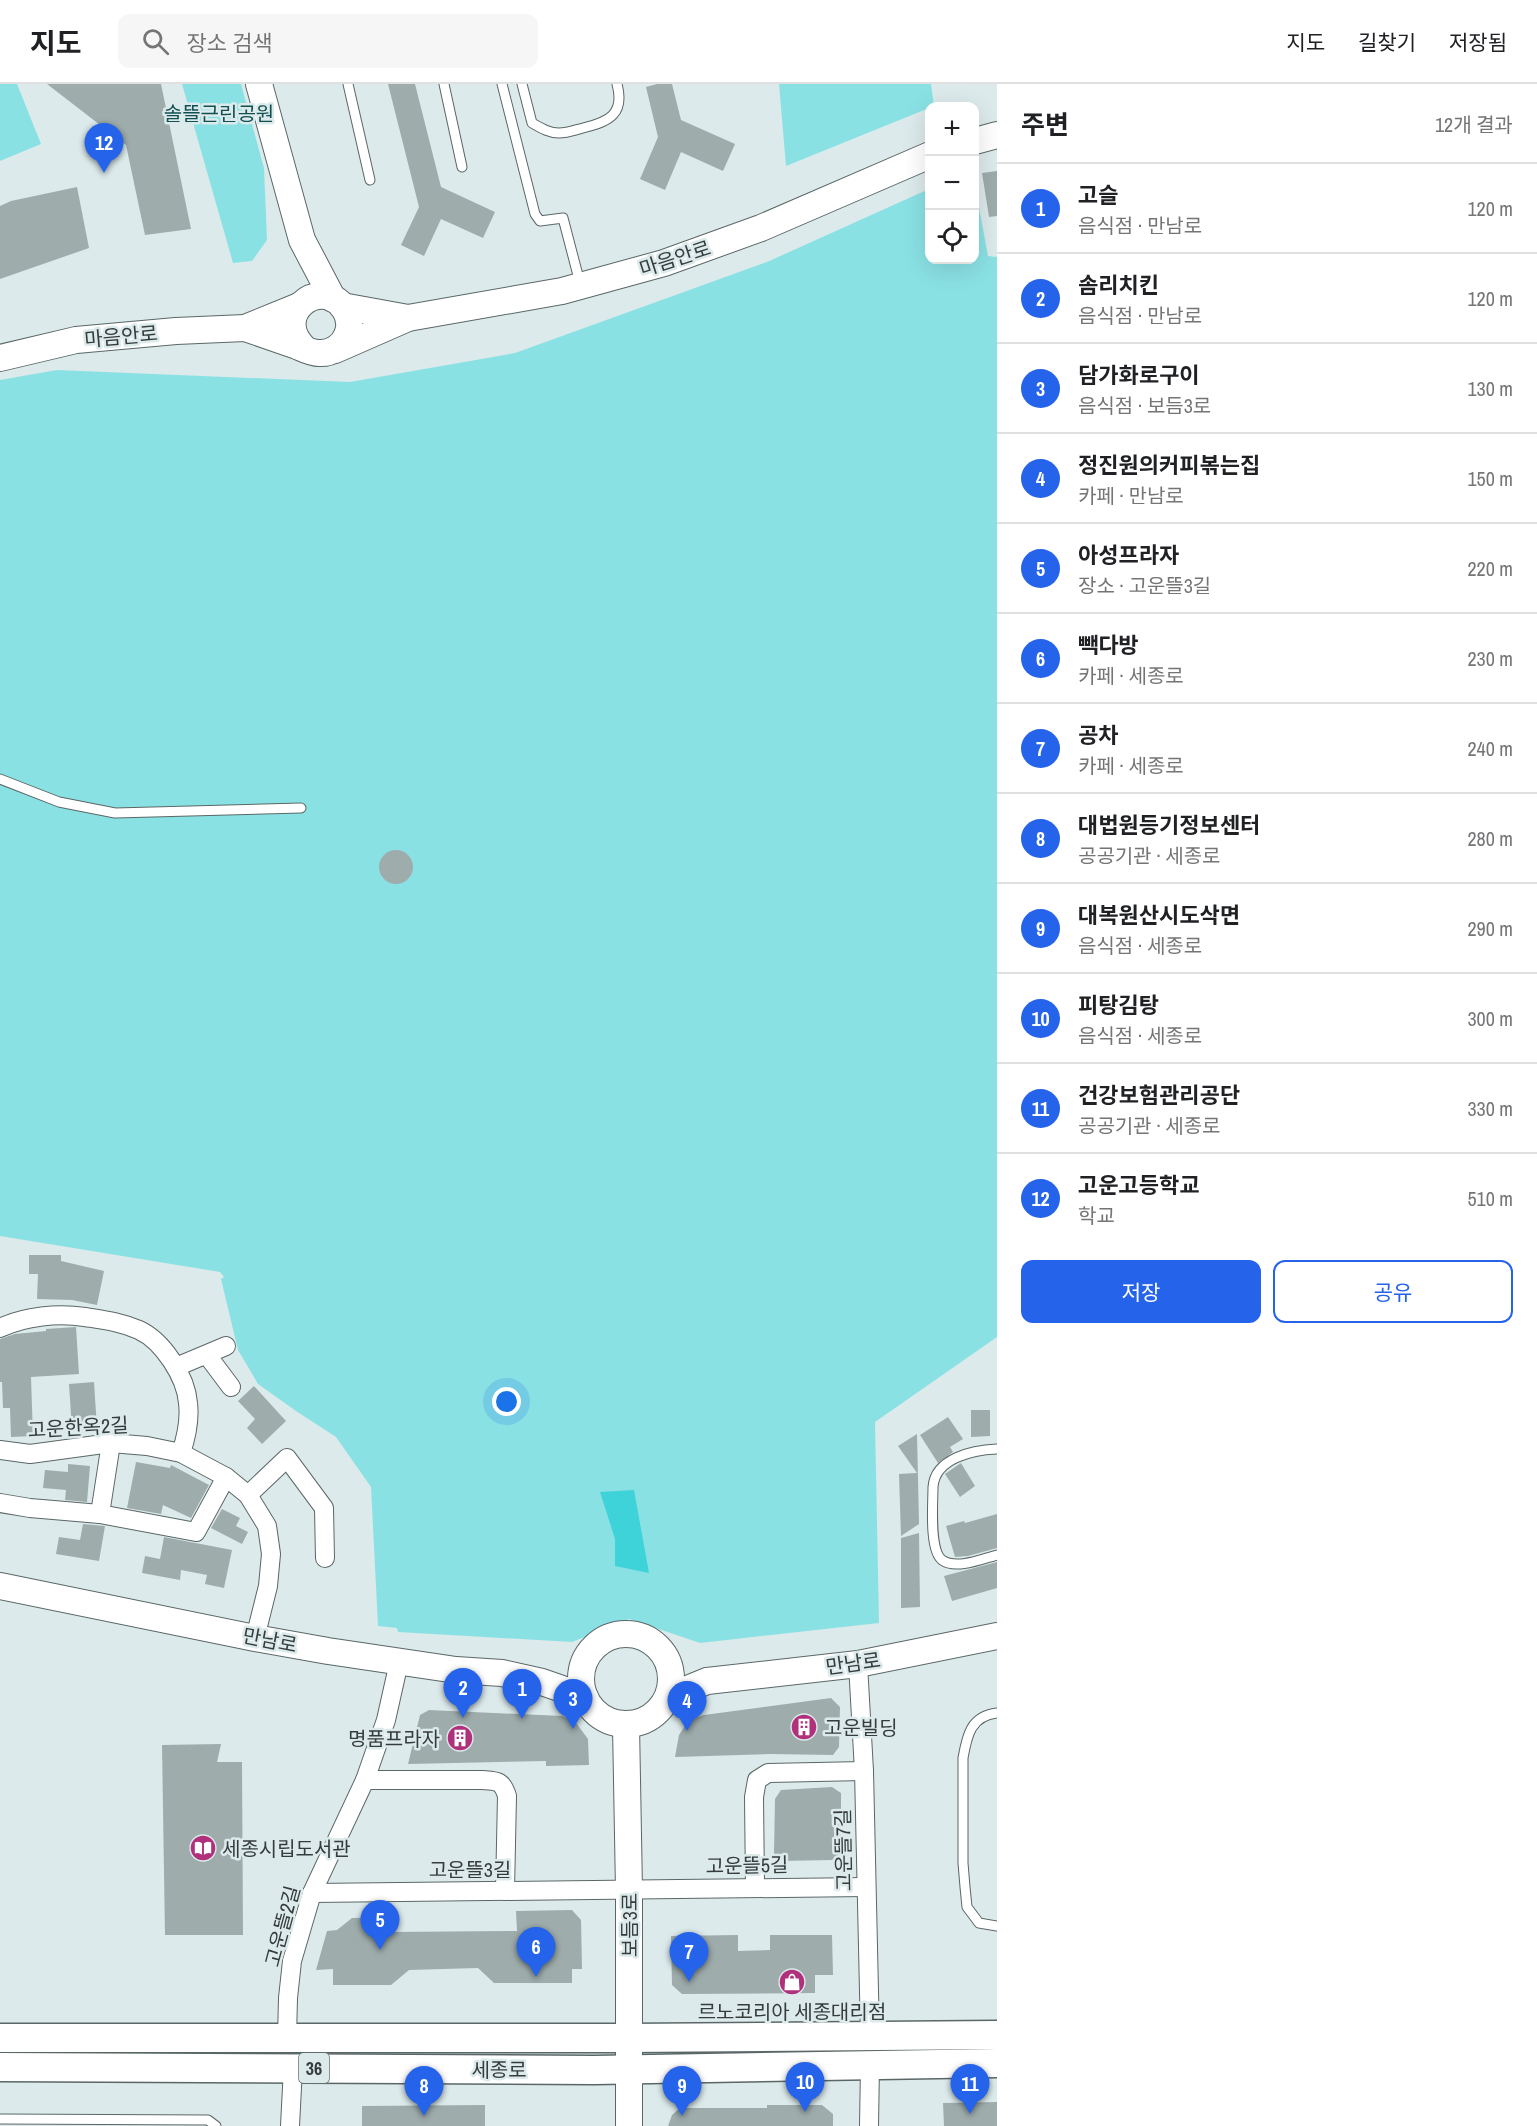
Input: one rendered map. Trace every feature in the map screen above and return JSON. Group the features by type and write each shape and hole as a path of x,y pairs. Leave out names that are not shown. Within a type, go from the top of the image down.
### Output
{"main road":[{"name":"세종로","path":"0,2038 628,2038 997,2035"},
{"name":"세종로","path":"0,2067 628,2069 997,2063"}],"street":[{"path":"259,84 302,240 349,321 349,329 342,344 335,350"},
{"path":"979,140 997,135"},
{"name":"마음안로","path":"408,318 562,291 664,264 761,228 928,156"},
{"path":"302,240 301,304 294,314 292,324 293,334 305,349"},
{"path":"245,328 317,296 408,318"},
{"path":"245,328 320,354 335,350 408,318"},
{"name":"마음안로","path":"0,358 76,340 176,331 245,328"},
{"path":"0,1328 39,1316 74,1315 114,1321 141,1331 163,1349 176,1367 188,1403 186,1437 181,1453"},
{"path":"176,1367 226,1346"},
{"path":"207,1355 231,1387"},
{"path":"100,1514 111,1443"},
{"name":"고운한옥2길","path":"0,1450 30,1454 111,1443 147,1446 181,1453 226,1477 248,1495 267,1526 271,1554 268,1586 255,1638"},
{"path":"248,1495 287,1458 324,1508 325,1558"},
{"path":"0,1503 100,1514 196,1532 226,1477"},
{"name":"만남로","path":"0,1586 255,1638 399,1662 502,1673 542,1682 585,1697"},
{"path":"664,1654 670,1668 671,1683 668,1697 651,1717 639,1723 626,1725 613,1723 592,1708 585,1697 582,1670 587,1657 597,1645 610,1637 625,1634 640,1636 707,1681"},
{"name":"만남로","path":"668,1697 707,1681 858,1664 997,1636"},
{"path":"542,1682 587,1657"},
{"name":"고운뜰2길","path":"287,2038 292,1962 312,1893 365,1780 386,1720 399,1662"},
{"name":"고운뜰7길","path":"858,1664 864,1771 870,2035"},
{"name":"보듬3로","path":"626,1725 629,2126"},
{"path":"754,1887 754,1797 757,1780 768,1773 864,1771"},
{"path":"365,1780 482,1779 496,1781 504,1786 507,1796 505,1891"},
{"name":"고운뜰5길","path":"629,1890 866,1887"},
{"name":"고운뜰3길","path":"312,1893 629,1890"},
{"path":"869,2126 870,2065"},
{"path":"290,2126 293,2068"}],"lane":[{"path":"348,84 370,180"},
{"path":"444,84 462,168"},
{"path":"502,84 535,214 540,221 563,218 581,285"},
{"path":"522,84 532,123 546,131 560,133 603,123 615,114 620,96 617,84"},
{"path":"0,780 59,802 115,813 301,808"},
{"path":"997,1449 973,1451 961,1455 937,1473 933,1487 935,1549 942,1560 958,1563 997,1555"},
{"path":"997,1713 984,1714 973,1725 966,1742 963,1758 963,1863 967,1907 979,1923 997,1926"},
{"path":"0,2119 57,2122 208,2120 216,2126"}],"green space":[{"path":"0,84 17,84 41,144 0,161"},
{"name":"솔뜰근린공원","path":"182,84 241,84 264,168 267,240 252,261 233,263"},
{"path":"779,84 931,84 933,102 925,102 925,110 786,166"},
{"path":"925,191 925,264 979,264 979,208 988,256 997,257 997,1337 875,1422 879,1623 700,1643 629,1619 572,1642 398,1632 397,1628 378,1626 371,1487 336,1437 258,1384 238,1350 221,1279 224,1277 220,1272 0,1236 0,380 57,370 350,382 515,353 767,262"}],"shaded area":[{"path":"634,1490 649,1573 615,1566 615,1539 600,1492"}],"building":[{"path":"47,84 161,84 191,229 145,235 126,145"},
{"path":"388,84 415,84 441,187 495,212 483,238 441,219 424,256 401,245 419,207"},
{"path":"672,84 681,120 735,144 723,171 681,152 665,190 640,179 658,137 646,87"},
{"path":"997,171 997,216 989,217 982,173"},
{"path":"77,187 89,248 0,279 0,206 11,201"},
{"path":"396,850 408,855 413,867 408,879 396,884 384,879 379,867 384,855"},
{"path":"29,1255 61,1255 61,1261 104,1271 97,1305 72,1300 37,1299 38,1274 29,1274"},
{"path":"76,1327 79,1374 31,1377 33,1436 11,1437 10,1408 3,1408 2,1382 0,1382 0,1339 15,1334 46,1331 46,1329"},
{"path":"94,1382 97,1429 72,1430 69,1384"},
{"path":"254,1386 286,1421 262,1444 247,1428 255,1419 238,1401"},
{"path":"971,1410 990,1410 990,1436 971,1437"},
{"path":"948,1417 963,1439 950,1447 953,1452 938,1463 920,1435"},
{"path":"917,1434 919,1524 901,1536 899,1474 917,1473 898,1446"},
{"path":"136,1462 170,1468 171,1465 209,1485 191,1518 163,1505 161,1514 127,1508"},
{"path":"961,1463 975,1486 960,1497 945,1474"},
{"path":"68,1464 90,1466 87,1502 65,1500 66,1490 43,1488 45,1470 68,1472"},
{"path":"222,1509 240,1518 236,1526 248,1532 242,1544 211,1528"},
{"path":"997,1514 997,1548 955,1557 946,1526"},
{"path":"83,1524 105,1526 99,1561 56,1554 59,1537 80,1540"},
{"path":"919,1533 920,1607 901,1608 901,1538"},
{"path":"164,1537 232,1550 224,1588 205,1584 207,1575 181,1570 180,1580 142,1573 145,1556 160,1559"},
{"path":"997,1562 997,1588 952,1601 944,1576"},
{"path":"831,1698 840,1707 839,1747 833,1755 769,1754 675,1757 679,1735 694,1718"},
{"path":"429,1710 562,1716 574,1720 588,1739 589,1765 546,1766 546,1761 408,1764 420,1715"},
{"name":"세종시립도서관","path":"221,1744 217,1762 242,1762 243,1935 165,1935 162,1745"},
{"path":"832,1787 841,1793 841,1854 832,1860 780,1861 774,1853 775,1799 781,1790"},
{"path":"572,1910 581,1920 582,1969 572,1969 572,1983 494,1983 478,1968 409,1970 391,1985 333,1985 333,1969 316,1970 327,1931 337,1930 352,1918 389,1917 389,1932 517,1931 516,1911"},
{"path":"738,1935 738,1951 770,1950 770,1935 832,1935 833,1975 815,1975 815,1993 682,1994 672,1985 671,1936"},
{"path":"997,2102 997,2126 944,2126 943,2103"},
{"path":"485,2105 485,2126 362,2126 362,2106"},
{"path":"767,2105 822,2105 833,2114 833,2126 668,2126 672,2115 680,2108 767,2108"}],"place":[{"name":"고운고등학교","path":"104,173"},
{"name":"솜리치킨","path":"463,1718"},
{"name":"고슬","path":"522,1719"},
{"name":"고운빌딩","path":"804,1727"},
{"name":"담가화로구이","path":"573,1729"},
{"name":"정진원의커피볶는집","path":"687,1731"},
{"name":"명품프라자","path":"460,1738"},
{"name":"세종시립도서관","path":"203,1848"},
{"name":"아성프라자","path":"380,1950"},
{"name":"빽다방","path":"536,1977"},
{"name":"공차","path":"689,1982"},
{"name":"르노코리아 세종대리점","path":"792,1982"},
{"name":"피탕김탕","path":"805,2112"},
{"name":"건강보험관리공단","path":"970,2114"},
{"name":"대법원등기정보센터","path":"424,2116"},
{"name":"대복원산시도삭면","path":"682,2116"}]}
